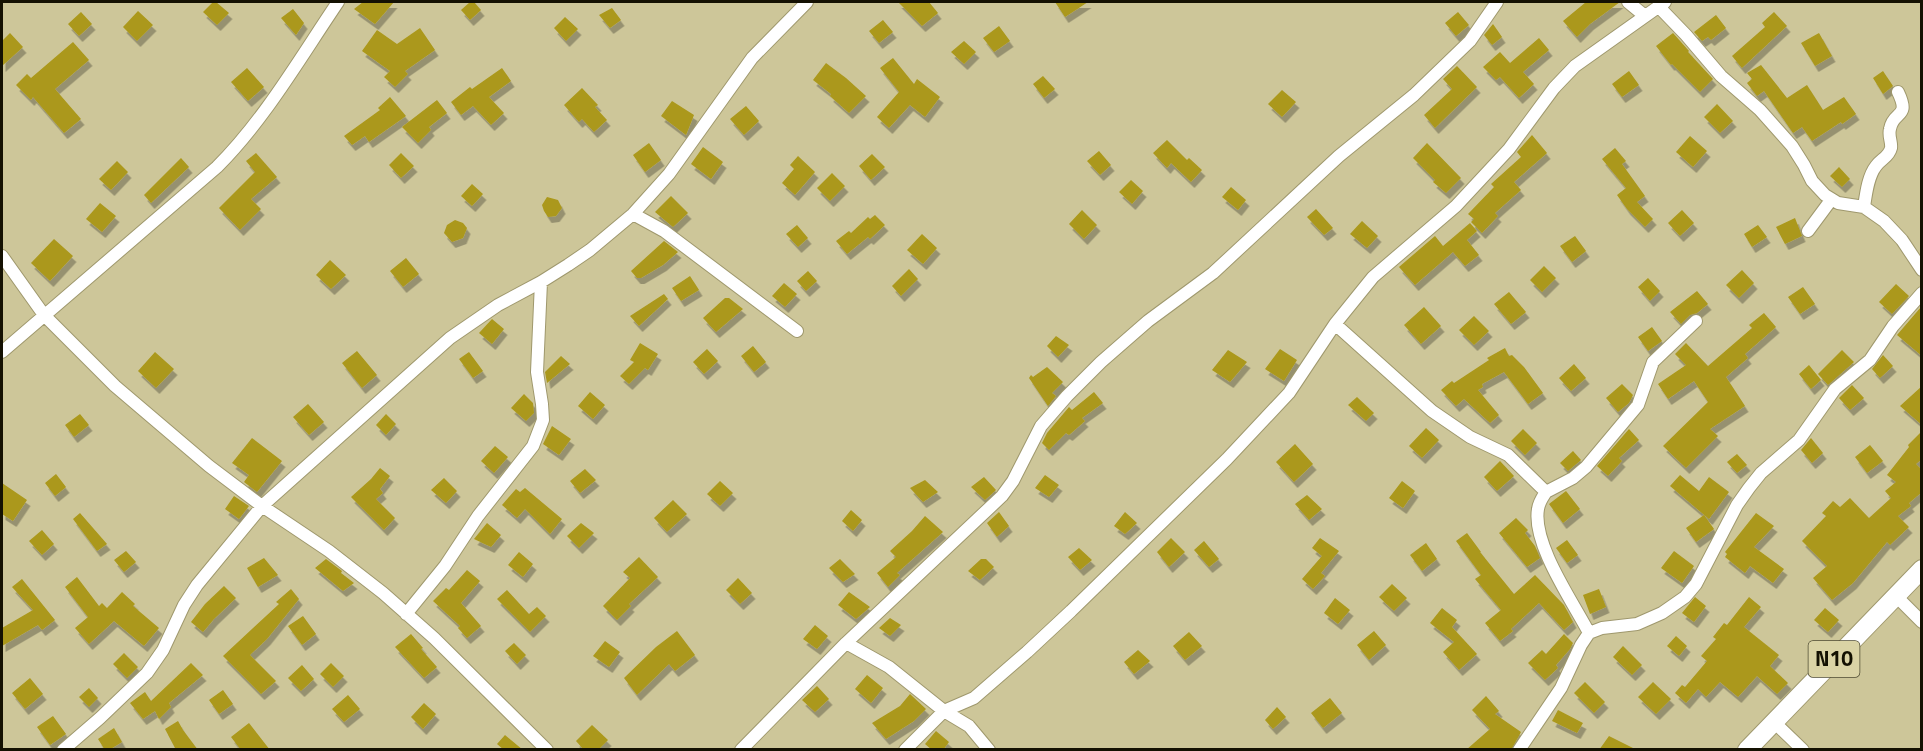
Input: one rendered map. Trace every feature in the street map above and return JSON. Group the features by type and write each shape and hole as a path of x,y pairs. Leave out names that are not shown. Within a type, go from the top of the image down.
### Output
{"main road":[{"name":"N10","path":"1747,750 1922,569"}],"street":[{"path":"2,352 233,151 253,127 338,2"},
{"path":"63,750 147,672 163,650 184,605 197,585 262,506 450,338 498,304 541,282 590,250 633,214 669,174 752,58 807,2"},
{"path":"741,750 846,643 1002,496 1013,481 1041,426 1067,396 1164,308 1213,273 1339,156 1414,95 1470,40 1497,2"},
{"path":"1628,2 1645,16"},
{"path":"905,750 944,711 974,698 1027,652 1227,459 1289,393 1335,324 1373,277 1456,206 1509,149 1554,88 1575,66 1661,4 1721,76 1760,110 1792,146 1812,181 1831,200 1864,207 1891,227 1922,270"},
{"path":"1864,207 1875,166 1891,150 1889,130 1903,111 1903,103 1898,92"},
{"path":"1808,231 1831,200"},
{"path":"633,214 664,231 797,331"},
{"path":"2,256 44,315 115,386 209,466 262,506 329,551 406,614 434,638 547,750"},
{"path":"406,614 445,566 478,516 533,446 543,420 537,372 541,282"},
{"path":"1520,750 1557,695 1589,633 1602,628 1637,624 1662,613 1685,597 1696,584 1737,505 1749,488 1761,473 1799,440 1835,389 1870,360 1893,327 1922,293"},
{"path":"1589,633 1544,547 1538,526 1537,510 1540,501 1546,492 1573,478 1586,467 1638,405 1653,362 1696,321"},
{"path":"1335,324 1432,411 1470,437 1508,455 1546,492"},
{"path":"1896,596 1922,622"},
{"path":"846,643 889,667 944,711 969,726 989,750"},
{"path":"1774,722 1803,750"}],"building":[{"path":"213,2 229,13 217,25 203,12"},
{"path":"363,2 394,2 375,24 354,9"},
{"path":"470,2 474,2 481,10 470,20 461,10"},
{"path":"898,2 929,2 938,13 922,26"},
{"path":"1055,2 1088,2 1065,17"},
{"path":"1586,2 1620,2 1590,24 1577,37 1563,21"},
{"path":"612,8 621,20 610,28 599,15"},
{"path":"293,9 304,23 296,35 281,18"},
{"path":"138,11 153,25 137,41 123,27"},
{"path":"81,12 92,24 79,36 68,24"},
{"path":"1458,12 1469,25 1456,36 1445,23"},
{"path":"1774,12 1787,26 1742,68 1732,56 1765,27 1762,23"},
{"path":"1716,15 1726,28 1711,40 1708,37 1702,41 1694,32"},
{"path":"565,17 578,29 566,41 554,28"},
{"path":"883,20 893,32 879,43 869,31"},
{"path":"1493,24 1502,37 1492,45 1484,35"},
{"path":"999,26 1010,41 994,52 983,38"},
{"path":"420,28 435,50 405,71 408,74 395,87 384,77 390,71 362,51 377,30 397,44"},
{"path":"10,33 23,47 2,66 2,41"},
{"path":"1673,33 1713,79 1700,92 1671,65 1656,46"},
{"path":"1819,33 1832,56 1815,66 1801,43"},
{"path":"1539,38 1549,50 1523,72 1534,84 1519,98 1500,77 1496,80 1483,67 1500,52 1510,63"},
{"path":"964,41 976,52 964,64 951,52"},
{"path":"73,42 89,60 55,89 81,119 64,133 33,97 31,100 16,85 27,74 31,78"},
{"path":"893,58 914,84 917,79 940,97 925,117 910,105 889,128 877,117 899,92 880,68"},
{"path":"826,63 866,96 849,113 830,96 831,94 813,80"},
{"path":"1761,65 1787,98 1807,85 1823,110 1844,97 1856,114 1812,141 1802,127 1793,133 1764,91 1757,96 1747,83 1752,79 1747,73"},
{"path":"1457,66 1477,87 1435,128 1424,115 1452,89 1443,79"},
{"path":"247,68 264,87 248,101 231,82"},
{"path":"502,68 511,81 489,97 504,113 491,125 473,106 461,115 451,102 470,87 472,89"},
{"path":"1629,71 1639,85 1622,97 1612,84"},
{"path":"1883,71 1893,86 1883,94 1873,78"},
{"path":"1043,76 1055,89 1044,98 1033,84"},
{"path":"582,88 598,105 595,107 607,120 594,132 582,119 579,122 564,105"},
{"path":"1282,90 1296,102 1282,117 1268,104"},
{"path":"390,97 406,116 369,142 365,136 352,145 344,136 380,110 378,108"},
{"path":"437,100 447,113 429,127 431,130 418,143 402,127"},
{"path":"672,101 694,115 686,135 661,116"},
{"path":"1717,104 1733,121 1720,133 1704,117"},
{"path":"746,106 759,121 744,135 730,119"},
{"path":"1532,135 1547,153 1514,182 1521,190 1495,213 1498,216 1482,233 1471,222 1474,219 1468,214 1494,187 1491,184 1521,157 1517,152"},
{"path":"1690,136 1707,151 1693,167 1676,152"},
{"path":"1167,140 1187,160 1189,158 1202,170 1191,182 1171,163 1167,168 1153,153"},
{"path":"649,143 661,160 645,172 633,155"},
{"path":"1427,143 1461,178 1446,193 1433,182 1435,180 1413,158"},
{"path":"703,147 723,162 711,179 691,164"},
{"path":"1615,148 1626,161 1622,164 1645,196 1637,202 1653,219 1645,227 1617,195 1626,188 1602,159"},
{"path":"1099,151 1111,165 1100,175 1087,161"},
{"path":"256,153 277,177 251,199 261,209 240,230 219,208 255,172 246,161"},
{"path":"401,153 414,166 401,178 389,165"},
{"path":"872,154 885,167 871,180 859,166"},
{"path":"798,156 815,172 795,195 782,183 794,169 790,165"},
{"path":"181,158 189,167 151,203 144,195"},
{"path":"117,161 128,172 111,190 99,179"},
{"path":"1839,167 1850,179 1842,187 1830,176"},
{"path":"832,173 845,186 830,201 817,188"},
{"path":"1131,180 1143,191 1132,204 1119,192"},
{"path":"472,184 483,194 472,206 461,196"},
{"path":"1231,187 1246,200 1238,210 1222,197"},
{"path":"671,196 688,213 673,227 655,212"},
{"path":"547,197 558,200 562,208 556,216 548,217 544,211 542,205"},
{"path":"100,203 116,216 102,232 86,219"},
{"path":"1316,209 1333,228 1324,235 1307,217"},
{"path":"1082,210 1097,225 1084,239 1069,224"},
{"path":"1682,210 1694,223 1680,236 1668,223"},
{"path":"875,215 885,225 870,239 868,237 847,254 836,241 849,231 851,233 868,217 870,219"},
{"path":"1795,218 1802,236 1785,244 1776,227"},
{"path":"455,220 463,223 467,228 463,238 452,242 444,233 447,225"},
{"path":"1362,221 1378,236 1367,248 1350,234"},
{"path":"1470,223 1477,231 1467,240 1479,255 1465,266 1453,252 1415,285 1399,267 1435,236 1443,246"},
{"path":"797,225 808,238 798,247 786,234"},
{"path":"1758,225 1767,237 1752,247 1744,234"},
{"path":"922,234 937,248 923,264 907,250"},
{"path":"1575,236 1586,251 1572,262 1560,246"},
{"path":"54,239 73,256 50,281 31,263"},
{"path":"664,241 678,252 663,265 637,278 631,271"},
{"path":"406,258 419,274 403,287 390,271"},
{"path":"330,260 346,275 331,289 316,275"},
{"path":"1544,266 1556,278 1542,292 1530,280"},
{"path":"909,269 918,279 901,296 892,286"},
{"path":"1742,270 1754,283 1739,298 1726,285"},
{"path":"808,271 817,281 806,291 797,281"},
{"path":"690,276 699,290 681,301 672,288"},
{"path":"1648,278 1660,291 1650,301 1638,287"},
{"path":"784,283 797,294 785,307 772,296"},
{"path":"1896,284 1909,296 1892,314 1879,302"},
{"path":"1803,287 1815,304 1800,314 1788,297"},
{"path":"1697,291 1708,304 1697,313 1690,315 1681,324 1670,312"},
{"path":"1509,292 1526,312 1511,324 1494,304"},
{"path":"664,294 668,299 639,326 630,316"},
{"path":"725,298 729,298 743,309 716,332 703,318"},
{"path":"1424,307 1441,326 1421,344 1404,325"},
{"path":"1922,307 1922,356 1897,335"},
{"path":"1764,313 1776,327 1745,354 1748,358 1726,377 1745,406 1710,429 1718,436 1686,468 1663,446 1708,402 1694,381 1668,399 1658,384 1686,365 1675,354 1686,343 1708,366 1752,328 1749,325"},
{"path":"1474,316 1489,331 1474,345 1459,330"},
{"path":"492,319 504,329 492,344 479,333"},
{"path":"1652,327 1662,341 1648,351 1638,337"},
{"path":"1056,336 1069,345 1058,357 1047,346"},
{"path":"640,343 658,354 648,370 645,368 629,384 620,376 634,362 630,360"},
{"path":"753,346 766,362 754,372 741,356"},
{"path":"1505,348 1509,356 1512,355 1524,367 1543,393 1528,404 1504,372 1482,384 1483,387 1478,390 1499,415 1490,423 1464,399 1456,406 1441,390 1452,381 1454,383 1489,360 1487,358"},
{"path":"707,349 718,361 704,374 693,362"},
{"path":"1280,349 1297,360 1284,381 1265,369"},
{"path":"1228,350 1247,362 1230,382 1212,370"},
{"path":"1842,350 1854,362 1828,385 1818,374"},
{"path":"357,351 377,375 362,388 342,363"},
{"path":"155,352 174,369 156,388 138,371"},
{"path":"469,352 483,371 473,378 459,359"},
{"path":"1883,355 1893,366 1880,378 1872,369"},
{"path":"561,356 570,364 547,383 545,372"},
{"path":"1574,364 1586,378 1571,391 1559,378"},
{"path":"1809,365 1821,380 1811,389 1799,374"},
{"path":"1047,367 1063,382 1052,393 1056,396 1048,406 1029,378"},
{"path":"1622,384 1633,395 1629,403 1618,412 1606,398"},
{"path":"1852,385 1864,398 1850,410 1839,398"},
{"path":"1922,386 1922,425 1900,406"},
{"path":"590,392 605,405 593,419 578,406"},
{"path":"1094,392 1103,403 1082,418 1085,421 1069,435 1066,433 1049,450 1042,443 1047,433 1069,407 1072,410"},
{"path":"524,394 533,403 534,413 526,421 511,408"},
{"path":"1357,397 1374,413 1366,421 1348,405"},
{"path":"308,404 324,422 309,435 293,417"},
{"path":"80,414 89,425 74,437 65,425"},
{"path":"386,414 396,424 386,435 376,425"},
{"path":"552,426 571,439 559,455 543,444"},
{"path":"1426,428 1439,440 1422,458 1409,446"},
{"path":"1523,429 1537,443 1525,455 1511,441"},
{"path":"1629,429 1639,440 1619,458 1622,461 1608,476 1597,466"},
{"path":"1922,431 1922,459 1916,464 1922,470 1922,492 1909,503 1911,506 1898,516 1909,527 1890,545 1887,542 1853,583 1832,600 1813,578 1827,566 1802,541 1826,516 1822,513 1833,501 1840,507 1850,498 1869,518 1891,498 1885,491 1896,482 1887,475 1909,447 1908,445"},
{"path":"252,438 282,461 257,492 244,482 249,475 232,463"},
{"path":"1811,438 1823,453 1812,463 1801,450"},
{"path":"1295,444 1313,464 1294,482 1276,462"},
{"path":"1870,445 1883,461 1867,473 1855,457"},
{"path":"495,446 508,457 494,473 481,461"},
{"path":"1573,451 1581,460 1568,471 1560,463"},
{"path":"1737,454 1747,465 1737,473 1727,462"},
{"path":"1500,461 1514,476 1497,491 1484,477"},
{"path":"380,468 390,476 380,489 383,493 376,499 395,518 384,530 351,497"},
{"path":"585,469 596,480 580,493 570,481"},
{"path":"56,474 66,487 55,496 45,483"},
{"path":"1045,475 1059,485 1049,497 1035,488"},
{"path":"1680,475 1699,491 1709,477 1729,492 1709,519 1670,486"},
{"path":"984,477 996,490 985,500 971,487"},
{"path":"444,478 457,491 446,503 431,490"},
{"path":"925,480 938,492 923,502 910,488"},
{"path":"720,481 733,493 720,506 707,494"},
{"path":"1402,481 1415,491 1403,508 1389,498"},
{"path":"2,483 27,500 13,521 2,514"},
{"path":"525,488 562,519 550,534 525,509 517,518 502,505 516,489 520,492"},
{"path":"1566,491 1580,509 1563,523 1549,504"},
{"path":"1307,495 1322,509 1309,520 1295,504"},
{"path":"234,496 249,506 239,519 225,509"},
{"path":"673,500 687,514 667,532 654,518"},
{"path":"851,510 862,520 853,531 842,521"},
{"path":"999,512 1009,526 997,537 987,523"},
{"path":"1125,512 1137,523 1125,534 1114,526"},
{"path":"80,513 107,544 97,551 73,519"},
{"path":"1756,513 1774,526 1754,547 1784,569 1773,583 1750,566 1745,573 1725,557 1727,554 1725,552"},
{"path":"1704,515 1714,529 1696,542 1686,528"},
{"path":"925,516 943,532 897,573 900,575 888,587 877,573 896,557 890,551"},
{"path":"1516,518 1528,530 1525,533 1535,546 1540,558 1527,567 1499,533"},
{"path":"487,523 501,535 491,547 474,539"},
{"path":"581,523 594,533 579,548 567,536"},
{"path":"42,530 54,544 42,555 29,541"},
{"path":"1467,533 1514,594 1535,575 1564,605 1573,622 1564,630 1539,603 1511,629 1513,631 1500,641 1485,623 1501,610 1475,579 1481,575 1456,541"},
{"path":"1171,538 1185,552 1169,567 1157,552"},
{"path":"1320,538 1339,551 1321,573 1325,576 1313,589 1302,579 1322,556 1312,548"},
{"path":"1567,540 1578,555 1567,563 1556,548"},
{"path":"1204,541 1219,559 1209,567 1194,550"},
{"path":"1426,543 1437,559 1422,571 1410,555"},
{"path":"1079,548 1092,560 1080,570 1068,557"},
{"path":"126,551 136,562 124,572 114,560"},
{"path":"1674,551 1694,566 1682,583 1661,568"},
{"path":"519,552 533,564 523,577 508,565"},
{"path":"639,557 658,577 629,604 631,606 617,620 603,606 630,578 623,572"},
{"path":"264,558 278,575 258,587 247,568"},
{"path":"326,559 354,583 343,591 315,568"},
{"path":"840,559 855,574 843,582 829,568"},
{"path":"981,559 986,559 994,567 980,580 968,571"},
{"path":"467,570 480,581 461,603 481,626 467,638 458,628 460,626 433,601 446,588 449,590"},
{"path":"77,577 99,606 102,603 107,608 122,592 135,604 133,606 159,628 144,646 114,621 89,644 75,628 88,617 65,587"},
{"path":"738,578 752,593 740,604 726,590"},
{"path":"22,579 55,620 42,630 38,625 2,646 2,628 33,610 12,587"},
{"path":"1392,584 1407,598 1394,611 1379,597"},
{"path":"224,586 236,598 203,632 191,622 205,604"},
{"path":"291,589 299,599 267,639 250,655 276,681 261,694 223,656 279,604 276,602"},
{"path":"1599,589 1606,607 1590,614 1583,595"},
{"path":"507,590 529,614 537,607 546,616 530,632 497,599"},
{"path":"849,592 870,607 856,619 838,605"},
{"path":"1695,597 1706,606 1694,622 1682,613"},
{"path":"1749,597 1761,607 1744,627 1779,655 1770,666 1788,683 1777,694 1757,676 1738,697 1720,682 1706,697 1698,689 1686,703 1675,693 1682,685 1685,687 1707,661 1701,656 1716,639 1713,637 1724,623 1727,625"},
{"path":"1335,598 1350,610 1338,624 1324,613"},
{"path":"1442,608 1457,620 1452,627 1477,654 1459,670 1443,652 1454,642 1430,623"},
{"path":"1825,608 1839,620 1828,632 1814,620"},
{"path":"303,616 316,634 302,645 288,626"},
{"path":"890,618 901,625 890,636 879,628"},
{"path":"815,625 828,636 817,649 803,639"},
{"path":"677,631 695,655 675,671 669,664 637,695 624,678 656,647"},
{"path":"1374,631 1386,645 1369,660 1357,645"},
{"path":"1189,632 1202,646 1185,660 1173,646"},
{"path":"411,634 437,667 424,678 395,647"},
{"path":"1564,634 1573,643 1556,665 1558,668 1545,680 1528,663 1542,650 1546,654"},
{"path":"1676,636 1687,646 1679,656 1667,646"},
{"path":"605,641 620,652 609,667 593,656"},
{"path":"514,643 526,655 517,664 505,651"},
{"path":"1623,646 1642,665 1632,675 1613,657"},
{"path":"1138,650 1150,661 1134,674 1124,662"},
{"path":"124,653 138,667 127,678 113,664"},
{"path":"191,663 203,675 169,703 171,707 159,719 155,711 143,719 130,703 145,692 151,701"},
{"path":"331,663 344,676 333,687 320,674"},
{"path":"302,665 314,679 301,691 288,678"},
{"path":"867,675 883,688 871,703 855,689"},
{"path":"30,678 43,694 25,709 12,693"},
{"path":"1585,682 1605,702 1594,713 1574,693"},
{"path":"1653,682 1671,699 1656,714 1638,697"},
{"path":"817,686 829,699 815,712 802,700"},
{"path":"89,688 98,698 89,707 79,697"},
{"path":"223,690 233,704 219,714 209,700"},
{"path":"910,694 926,709 914,721 886,739 872,723 900,706"},
{"path":"348,695 360,709 344,722 332,709"},
{"path":"1486,696 1499,711 1495,714 1521,732 1511,750 1466,750 1490,729 1472,710"},
{"path":"1330,698 1342,713 1323,728 1311,713"},
{"path":"424,703 436,714 423,729 411,717"},
{"path":"1277,707 1286,717 1273,729 1265,720"},
{"path":"1558,710 1583,723 1577,733 1552,721"},
{"path":"53,716 66,734 50,745 37,727"},
{"path":"178,721 198,750 176,750 165,729"},
{"path":"249,723 270,750 241,750 231,737"},
{"path":"592,725 608,740 598,750 584,750 576,741"},
{"path":"114,728 122,742 105,750 98,739"},
{"path":"936,731 949,742 943,750 932,750 925,744"},
{"path":"505,735 523,750 504,750 497,744"},
{"path":"1609,736 1637,750 1599,750"}]}
